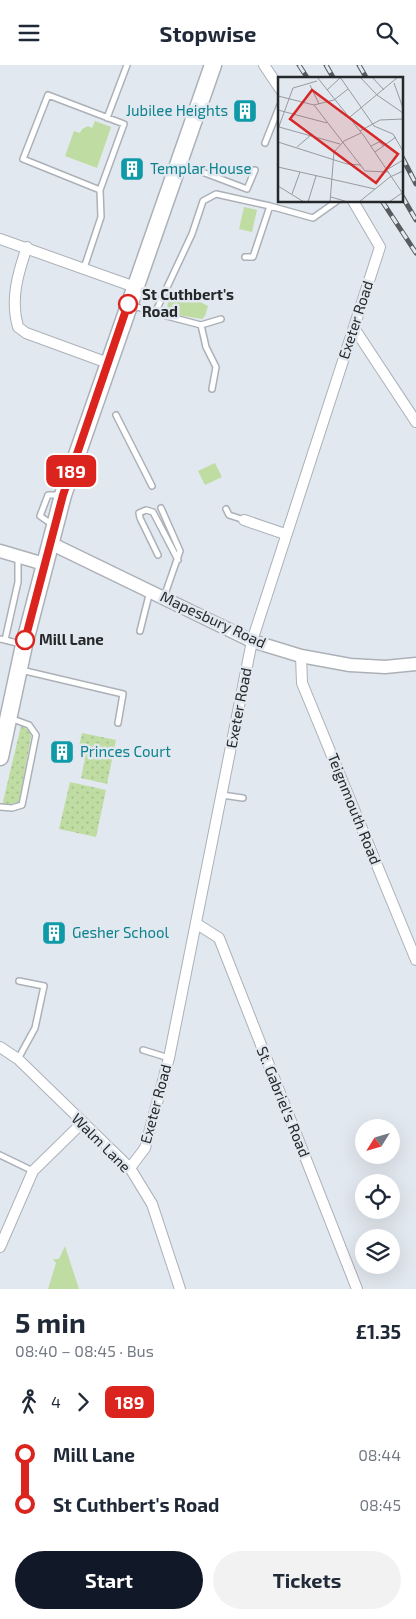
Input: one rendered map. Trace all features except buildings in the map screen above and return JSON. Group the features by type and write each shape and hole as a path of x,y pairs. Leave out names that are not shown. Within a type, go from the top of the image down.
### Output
{"main road":[{"path":"0,757 24,645 63,495 128,304 213,65"}],"street":[{"path":"264,65 278,86"},
{"name":"Exeter Road","path":"130,1168 145,1148 169,1058 252,641 380,247 354,203"},
{"path":"0,239 27,247 135,287"},
{"path":"27,247 16,286 14,315 18,327 26,333 108,363"},
{"path":"354,329 416,422"},
{"path":"244,520 286,534"},
{"name":"Mapesbury Road","path":"50,543 252,641 301,657 359,666 385,667 416,664"},
{"path":"0,551 44,565"},
{"name":"Teignmouth Road","path":"301,657 302,683 416,960"},
{"name":"St. Gabriel's Road","path":"197,924 219,938 357,1289"},
{"name":"Walm Lane","path":"0,1048 18,1059 130,1168 152,1204 180,1289"},
{"path":"0,1247 33,1171 82,1123"}],"lane":[{"path":"107,118 127,65"},
{"path":"84,268 101,217 100,190 124,124 48,95 23,159 100,190"},
{"path":"265,143 278,110"},
{"path":"179,163 247,189 255,170"},
{"path":"155,313 192,234 203,201 216,194 313,218 334,203"},
{"path":"245,257 253,257 270,206"},
{"path":"128,304 201,325 221,319"},
{"path":"201,325 206,347 216,367 212,389"},
{"path":"116,415 152,486"},
{"path":"161,508 179,546 178,559 164,597"},
{"path":"226,509 229,515 244,520"},
{"path":"158,555 140,519 139,513 146,510 154,512 178,559"},
{"path":"18,556 18,582 2,639 24,645"},
{"path":"140,631 150,591"},
{"path":"20,670 123,694 118,723"},
{"path":"0,807 12,808 22,805 36,735 30,725 9,718"},
{"path":"222,795 243,799"},
{"path":"18,1059 35,1028 44,985 19,981"},
{"path":"143,1050 169,1058"},
{"path":"0,1155 33,1171"}],"green space":[{"path":"95,121 111,127 97,168 65,156 74,131 80,133 82,129 88,126 92,128"},
{"path":"244,207 257,210 252,232 239,229"},
{"path":"198,294 200,302 208,306 202,319 166,313 169,298"},
{"path":"215,463 222,477 205,485 198,471"},
{"path":"21,726 30,731 31,737 19,802 2,806"},
{"path":"82,733 116,740 107,784 81,778 86,754 83,753 84,748 79,747"},
{"path":"70,782 106,790 96,837 59,829"},
{"path":"65,1246 79,1289 48,1289 56,1263 53,1259 59,1259"}],"railway":[{"path":"299,65 307,77"},
{"path":"326,65 333,77"},
{"path":"359,65 366,77"},
{"path":"404,161 416,184"},
{"path":"404,199 416,220"},
{"path":"383,203 416,253"}],"bus line":[{"name":"189","path":"25,640 63,495 128,304"}],"place":[{"name":"Jubilee Heights","path":"245,111"},
{"name":"Templar House","path":"132,169"},
{"name":"St Cuthbert's Road","path":"128,304"},
{"name":"Mill Lane","path":"25,640"},
{"name":"Princes Court","path":"62,752"},
{"name":"Gesher School","path":"54,933"}]}
